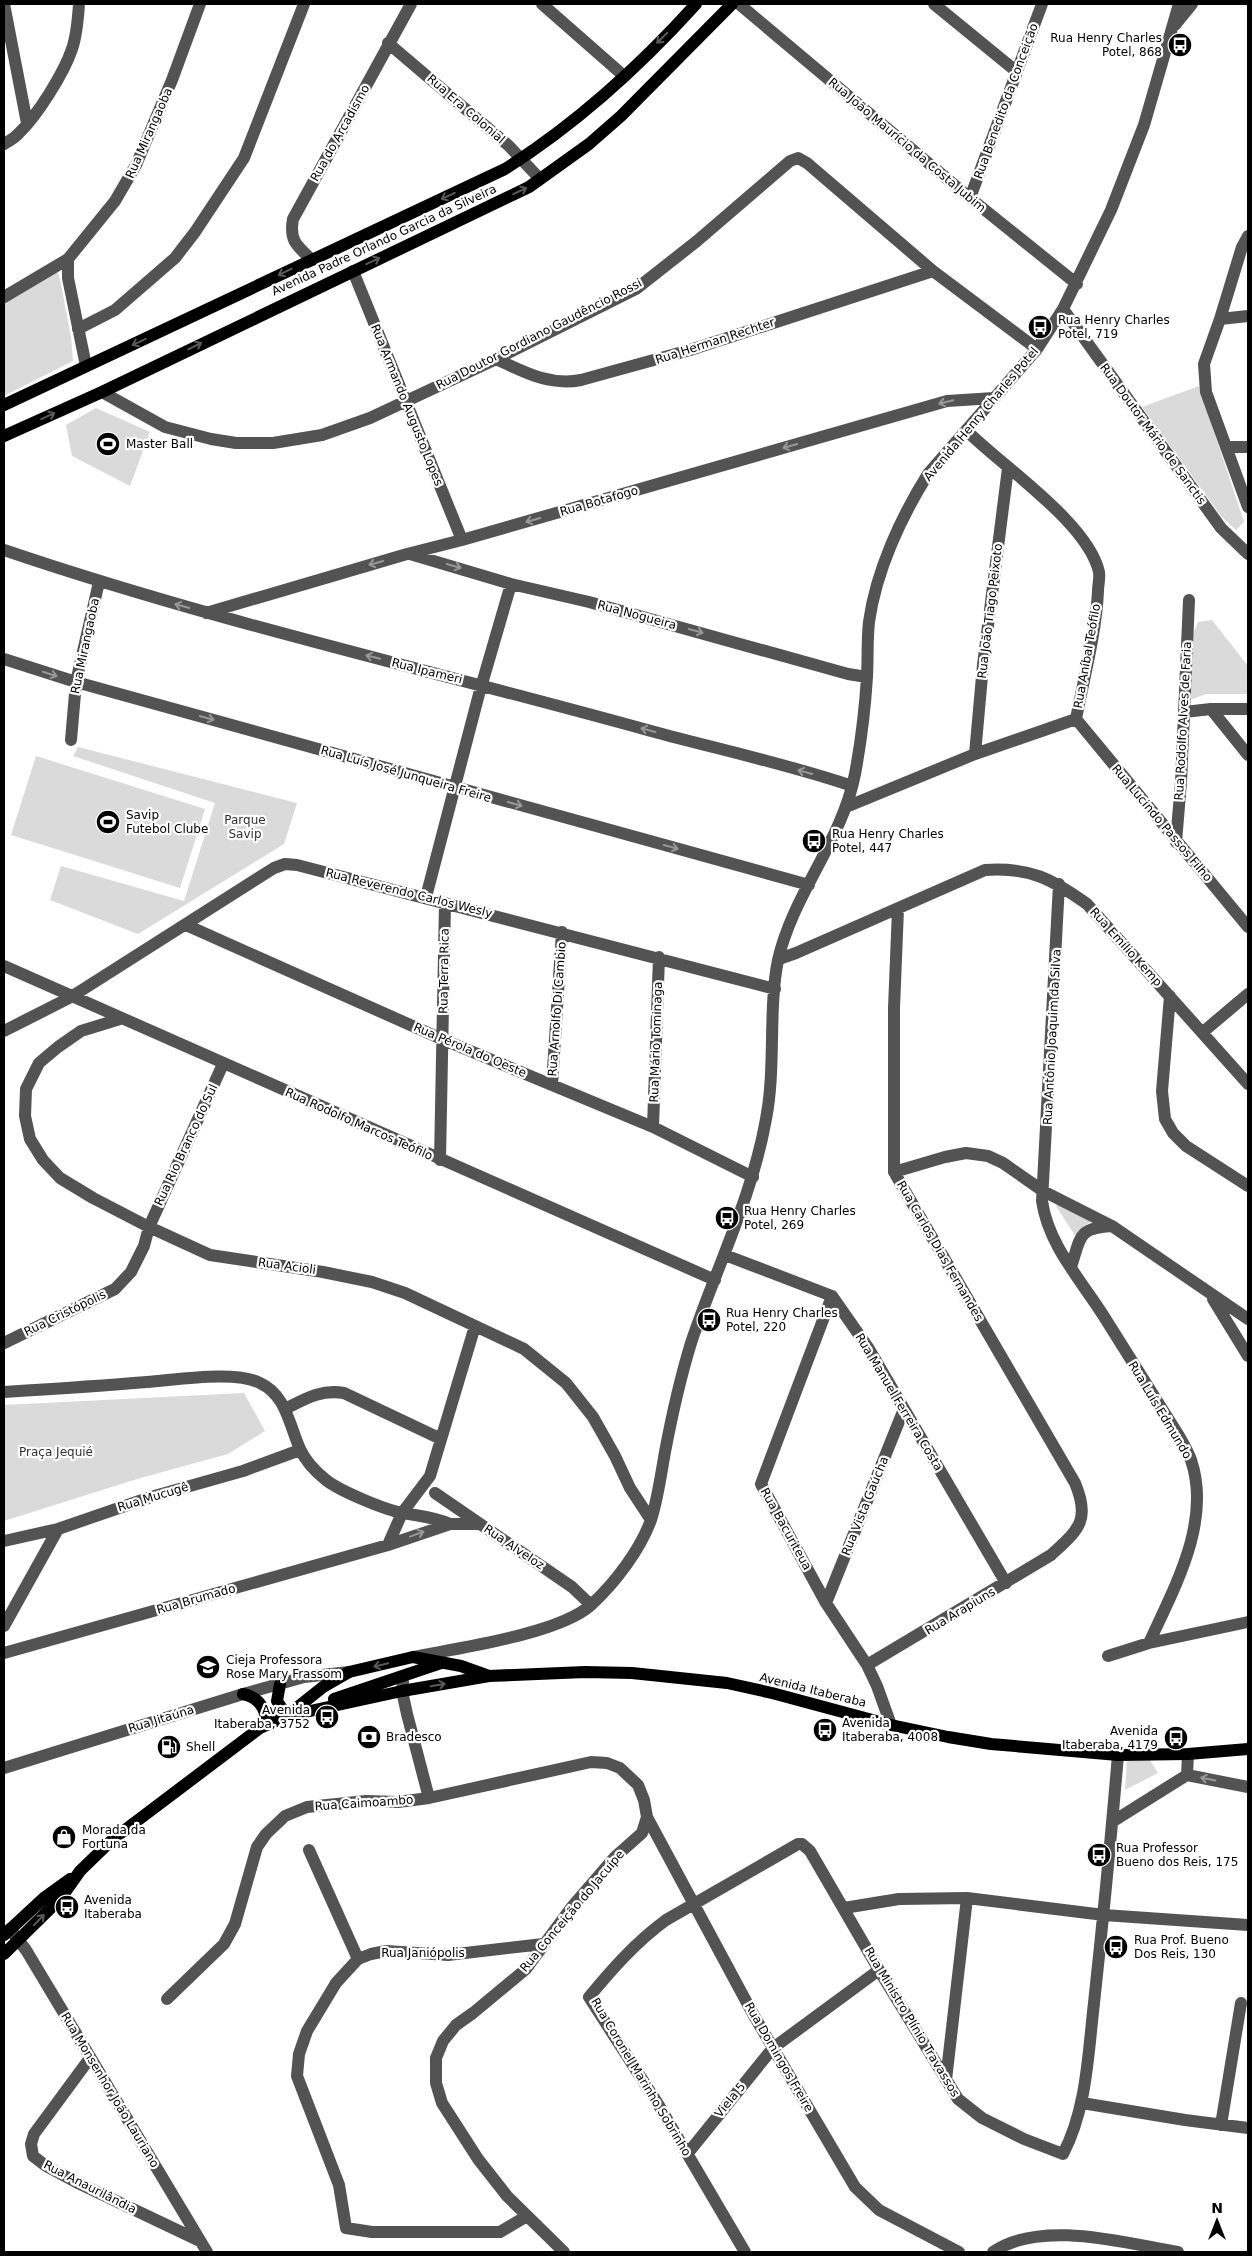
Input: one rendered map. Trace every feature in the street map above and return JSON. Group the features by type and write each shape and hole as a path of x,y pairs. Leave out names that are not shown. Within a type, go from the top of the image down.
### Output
{"main road":[{"name":"Avenida Padre Orlando Garcia da Silveira","path":"4,405 505,169 578,118 624,76 696,4"},
{"name":"Avenida Padre Orlando Garcia da Silveira","path":"4,436 102,392 529,187 589,144 620,116 732,4"},
{"name":"Avenida Itaberaba","path":"287,1716 323,1687 349,1672 413,1657 461,1666 489,1676"},
{"path":"280,1684 277,1701 287,1716 443,1662"},
{"name":"Avenida Itaberaba","path":"4,1954 61,1898 80,1871 113,1839 267,1725 287,1716 402,1691 489,1676 585,1672 679,1676 772,1693 891,1725 991,1744 1118,1754 1188,1754 1248,1749"},
{"path":"243,1694 255,1698 262,1707 267,1717 267,1725"},
{"path":"7,1932 45,1897 80,1871"}],"street":[{"path":"4,4 27,123"},
{"path":"4,144 19,134 43,103 72,50 79,4"},
{"name":"Rua Mirangaoba","path":"68,259 115,201 136,165 172,80 200,4"},
{"path":"78,329 111,313 126,301 175,258 195,232 244,158 304,4"},
{"name":"Rua do Arcadismo","path":"312,260 299,248 291,234 293,219 410,4"},
{"path":"542,4 624,76"},
{"name":"Rua João Maurício da Costa Jubim","path":"739,4 970,198 1077,284"},
{"path":"934,4 1016,71"},
{"name":"Rua Benedito da Conceição","path":"970,198 1042,4"},
{"name":"Avenida Henry Charles Potel","path":"413,1657 559,1624 575,1617 591,1605 617,1576 638,1545 651,1520 676,1400 691,1344 753,1177 767,1115 775,989 779,959 792,921 846,807 852,786 860,739 867,676 870,620 876,592 888,556 928,474 1037,349 1077,284 1111,210 1144,125 1179,4"},
{"name":"Avenida Henry Charles Potel","path":"1172,29 1192,4"},
{"name":"Rua Era Colonial","path":"388,44 418,67 522,158 540,179"},
{"name":"Rua Doutor Gordiano Gaudêncio Rossi","path":"102,392 165,427 236,443 272,443 322,435 370,418 496,359 636,288 697,241 793,159 798,158 807,163 933,271 1037,349"},
{"path":"1248,236 1242,247 1204,364 1206,392 1248,508"},
{"path":"4,297 68,259"},
{"path":"68,259 68,278 86,366"},
{"name":"Rua Armando Augusto Lopes","path":"353,271 462,540"},
{"name":"Rua Herman Rechter","path":"496,359 532,376 551,381 565,383 581,380 690,350 933,271"},
{"name":"Rua Doutor Mário de Sanctis","path":"1063,309 1221,528 1248,554"},
{"path":"1220,319 1248,316"},
{"name":"Rua Botafogo","path":"206,613 947,401 994,398"},
{"name":"Rua Aníbal Teófilo","path":"846,807 975,754 1076,719 1097,615 1099,572 1086,545 1054,507 967,430"},
{"path":"1227,447 1248,446"},
{"name":"Rua João Tiago Peixoto","path":"975,754 984,655 1008,468"},
{"name":"Rua Ipameri","path":"4,550 99,582 206,613 482,684 852,786"},
{"name":"Rua Nogueira","path":"407,554 459,567 511,584 589,602 848,674 867,676"},
{"name":"Rua Mirangaoba","path":"71,740 76,682 99,582"},
{"path":"426,897 454,787 511,584"},
{"name":"Rua Rodolfo Alves de Faria","path":"1176,842 1189,600"},
{"name":"Rua Luís José Junqueira Freire","path":"4,659 76,682 809,886"},
{"path":"1184,712 1211,709 1248,709"},
{"path":"1211,709 1248,754"},
{"name":"Rua Lucindo Passos Filho","path":"1076,719 1248,927"},
{"name":"Rua Reverendo Carlos Wesly","path":"4,1032 71,997 274,868 285,864 297,865 426,897 775,989"},
{"name":"Rua Emílio Kemp","path":"779,959 986,870 1007,869 1032,873 1059,884 1087,904 1248,1084"},
{"name":"Rua Antônio Joaquim da Silva","path":"1043,1191 1059,884"},
{"name":"Rua Terra Rica","path":"440,1160 444,1040 445,903"},
{"name":"Rua Carlos Dias Fernandes","path":"898,909 894,1008 894,1172 1075,1483 1082,1500 1081,1523 1074,1534 1051,1555"},
{"name":"Rua Pérola do Oeste","path":"186,925 444,1040 653,1127 753,1177"},
{"name":"Rua Arnolfo Di Cambio","path":"552,1085 562,932"},
{"name":"Rua Mário Tominaga","path":"653,1127 659,957"},
{"name":"Rua Rodolfo Marcos Teófilo","path":"4,966 120,1019 714,1280"},
{"path":"1202,1032 1248,994"},
{"path":"1170,996 1162,1091 1165,1119 1173,1133 1186,1146 1248,1186"},
{"name":"Rua Acioli","path":"120,1019 81,1030 39,1063 26,1090 26,1116 30,1139 43,1160 60,1178 148,1227 210,1255 323,1272 372,1282 405,1293 524,1349 566,1383 593,1417 630,1488 651,1520"},
{"name":"Rua Rio Branco do Sul","path":"148,1227 223,1064"},
{"path":"894,1172 945,1157 973,1154 988,1156 1002,1163 1043,1191 1112,1226 1248,1319"},
{"name":"Rua Luís Edmundo","path":"1043,1191 1044,1214 1053,1237 1168,1419 1191,1460 1196,1488 1195,1524 1187,1557 1149,1643"},
{"path":"1071,1267 1081,1236 1085,1231 1096,1227 1112,1226"},
{"name":"Rua Cristópolis","path":"4,1344 115,1289 131,1272 144,1246 148,1227"},
{"path":"725,1255 832,1296"},
{"path":"1210,1294 1248,1356"},
{"name":"Rua Manuel Ferreira Costa","path":"832,1296 869,1349 1006,1583"},
{"name":"Rua Bacuriteua","path":"832,1296 761,1484 826,1603 867,1665 891,1725"},
{"path":"388,1545 402,1513 430,1476 475,1326"},
{"path":"4,1392 241,1377 260,1382 276,1393 285,1409 300,1450 312,1467 328,1482 348,1493 402,1513 428,1516 450,1524"},
{"path":"285,1409 314,1394 332,1391 344,1393 441,1439"},
{"name":"Rua Vista Gaúcha","path":"826,1603 904,1409"},
{"name":"Rua Mucugê","path":"4,1541 58,1529 150,1497 243,1471 300,1450"},
{"path":"430,1476 435,1493 450,1524"},
{"name":"Rua Alveloz","path":"435,1493 572,1587 591,1605"},
{"name":"Rua Brumado","path":"4,1653 388,1545 450,1524 480,1524"},
{"path":"4,1626 58,1529"},
{"name":"Rua Arapiuns","path":"867,1665 1051,1555"},
{"path":"1108,1656 1149,1643 1248,1622"},
{"name":"Avenida Henry Charles Potel","path":"443,1662 481,1643"},
{"name":"Rua Jitaúna","path":"6,1769 243,1694 304,1677 349,1672"},
{"path":"403,1675 402,1691 429,1798 591,1762 607,1763 620,1768 638,1785 644,1800 647,1816"},
{"path":"1118,1754 1104,1915 1082,2103 1248,2128"},
{"path":"1187,1775 1188,1754"},
{"path":"1112,1822 1187,1775 1248,1788"},
{"name":"Rua Caimoambo","path":"167,1999 224,1944 235,1924 257,1847 266,1834 285,1816 307,1806 366,1801 398,1802 429,1798"},
{"name":"Rua Domingos Freire","path":"647,1816 692,1904 773,2048 855,2187 879,2210 959,2252"},
{"name":"Rua Conceição do Jacuípe","path":"564,2252 507,2196 478,2159 442,2103 436,2083 436,2058 443,2041 456,2025 526,1969 543,1944 615,1857 642,1833 647,1816"},
{"name":"Rua Ministro Plínio Travassos","path":"692,1904 798,1844 806,1846 958,2099 982,2118 1024,2140 1064,2154 1072,2138 1082,2103"},
{"path":"309,1850 358,1959 336,1982 307,2031 299,2054 298,2076 339,2185 346,2228 372,2232 500,2232 528,2216"},
{"path":"946,2080 967,1898"},
{"path":"844,1908 899,1899 967,1898 1104,1915 1248,1925"},
{"name":"Rua Coronel Marinho Sobrinho","path":"692,1904 646,1934 621,1958 589,1997 688,2153 745,2252"},
{"name":"Rua Monsenhor João Lauriano","path":"7,1932 20,1940 207,2252"},
{"name":"Rua Janiópolis","path":"358,1959 386,1951 448,1955 543,1944"},
{"name":"Viela 5","path":"688,2153 773,2048 879,1970"},
{"path":"1221,2125 1241,2003"},
{"name":"Rua Anaurilândia","path":"90,2058 34,2134 31,2144 33,2156 46,2166 76,2182 200,2241"},
{"path":"994,2252 1014,2241 1045,2234 1086,2237 1178,2252"}],"green space":[{"path":"57,271 71,337 73,361 4,396 4,299"},
{"path":"1199,386 1244,522 1236,530 1221,516 1142,407"},
{"name":"Master Ball","path":"96,408 150,432 130,486 72,456 66,425"},
{"path":"1212,620 1248,666 1248,694 1206,694 1190,700 1193,634 1198,622"},
{"name":"Parque Savip","path":"78,747 297,803 284,844 138,934 50,900 61,866 184,901 215,803 73,756"},
{"name":"Savip Futebol Clube","path":"36,756 205,809 180,888 11,835"},
{"path":"1059,1201 1091,1222 1084,1226 1076,1237 1056,1206"},
{"name":"Praça Jequié","path":"244,1393 265,1431 228,1454 137,1479 4,1521 4,1405"},
{"path":"1127,1759 1150,1760 1158,1773 1125,1790"}],"place":[{"name":"Rua Henry Charles Potel, 868","path":"1180,45"},
{"name":"Rua Henry Charles Potel, 719","path":"1040,327"},
{"name":"Master Ball","path":"108,444"},
{"name":"Savip Futebol Clube","path":"108,822"},
{"name":"Rua Henry Charles Potel, 447","path":"814,841"},
{"name":"Rua Henry Charles Potel, 269","path":"727,1218"},
{"name":"Rua Henry Charles Potel, 220","path":"709,1320"},
{"name":"Cieja Professora Rose Mary Frassom","path":"208,1667"},
{"name":"Avenida Itaberaba, 3752","path":"327,1717"},
{"name":"Avenida Itaberaba, 4008","path":"825,1730"},
{"name":"Bradesco","path":"369,1737"},
{"name":"Avenida Itaberaba, 4179","path":"1176,1738"},
{"name":"Shell","path":"169,1747"},
{"name":"Morada da Fortuna","path":"64,1837"},
{"name":"Rua Professor Bueno dos Reis, 175","path":"1099,1855"},
{"name":"Avenida Itaberaba","path":"67,1907"},
{"name":"Rua Prof. Bueno Dos Reis, 130","path":"1116,1947"}]}
